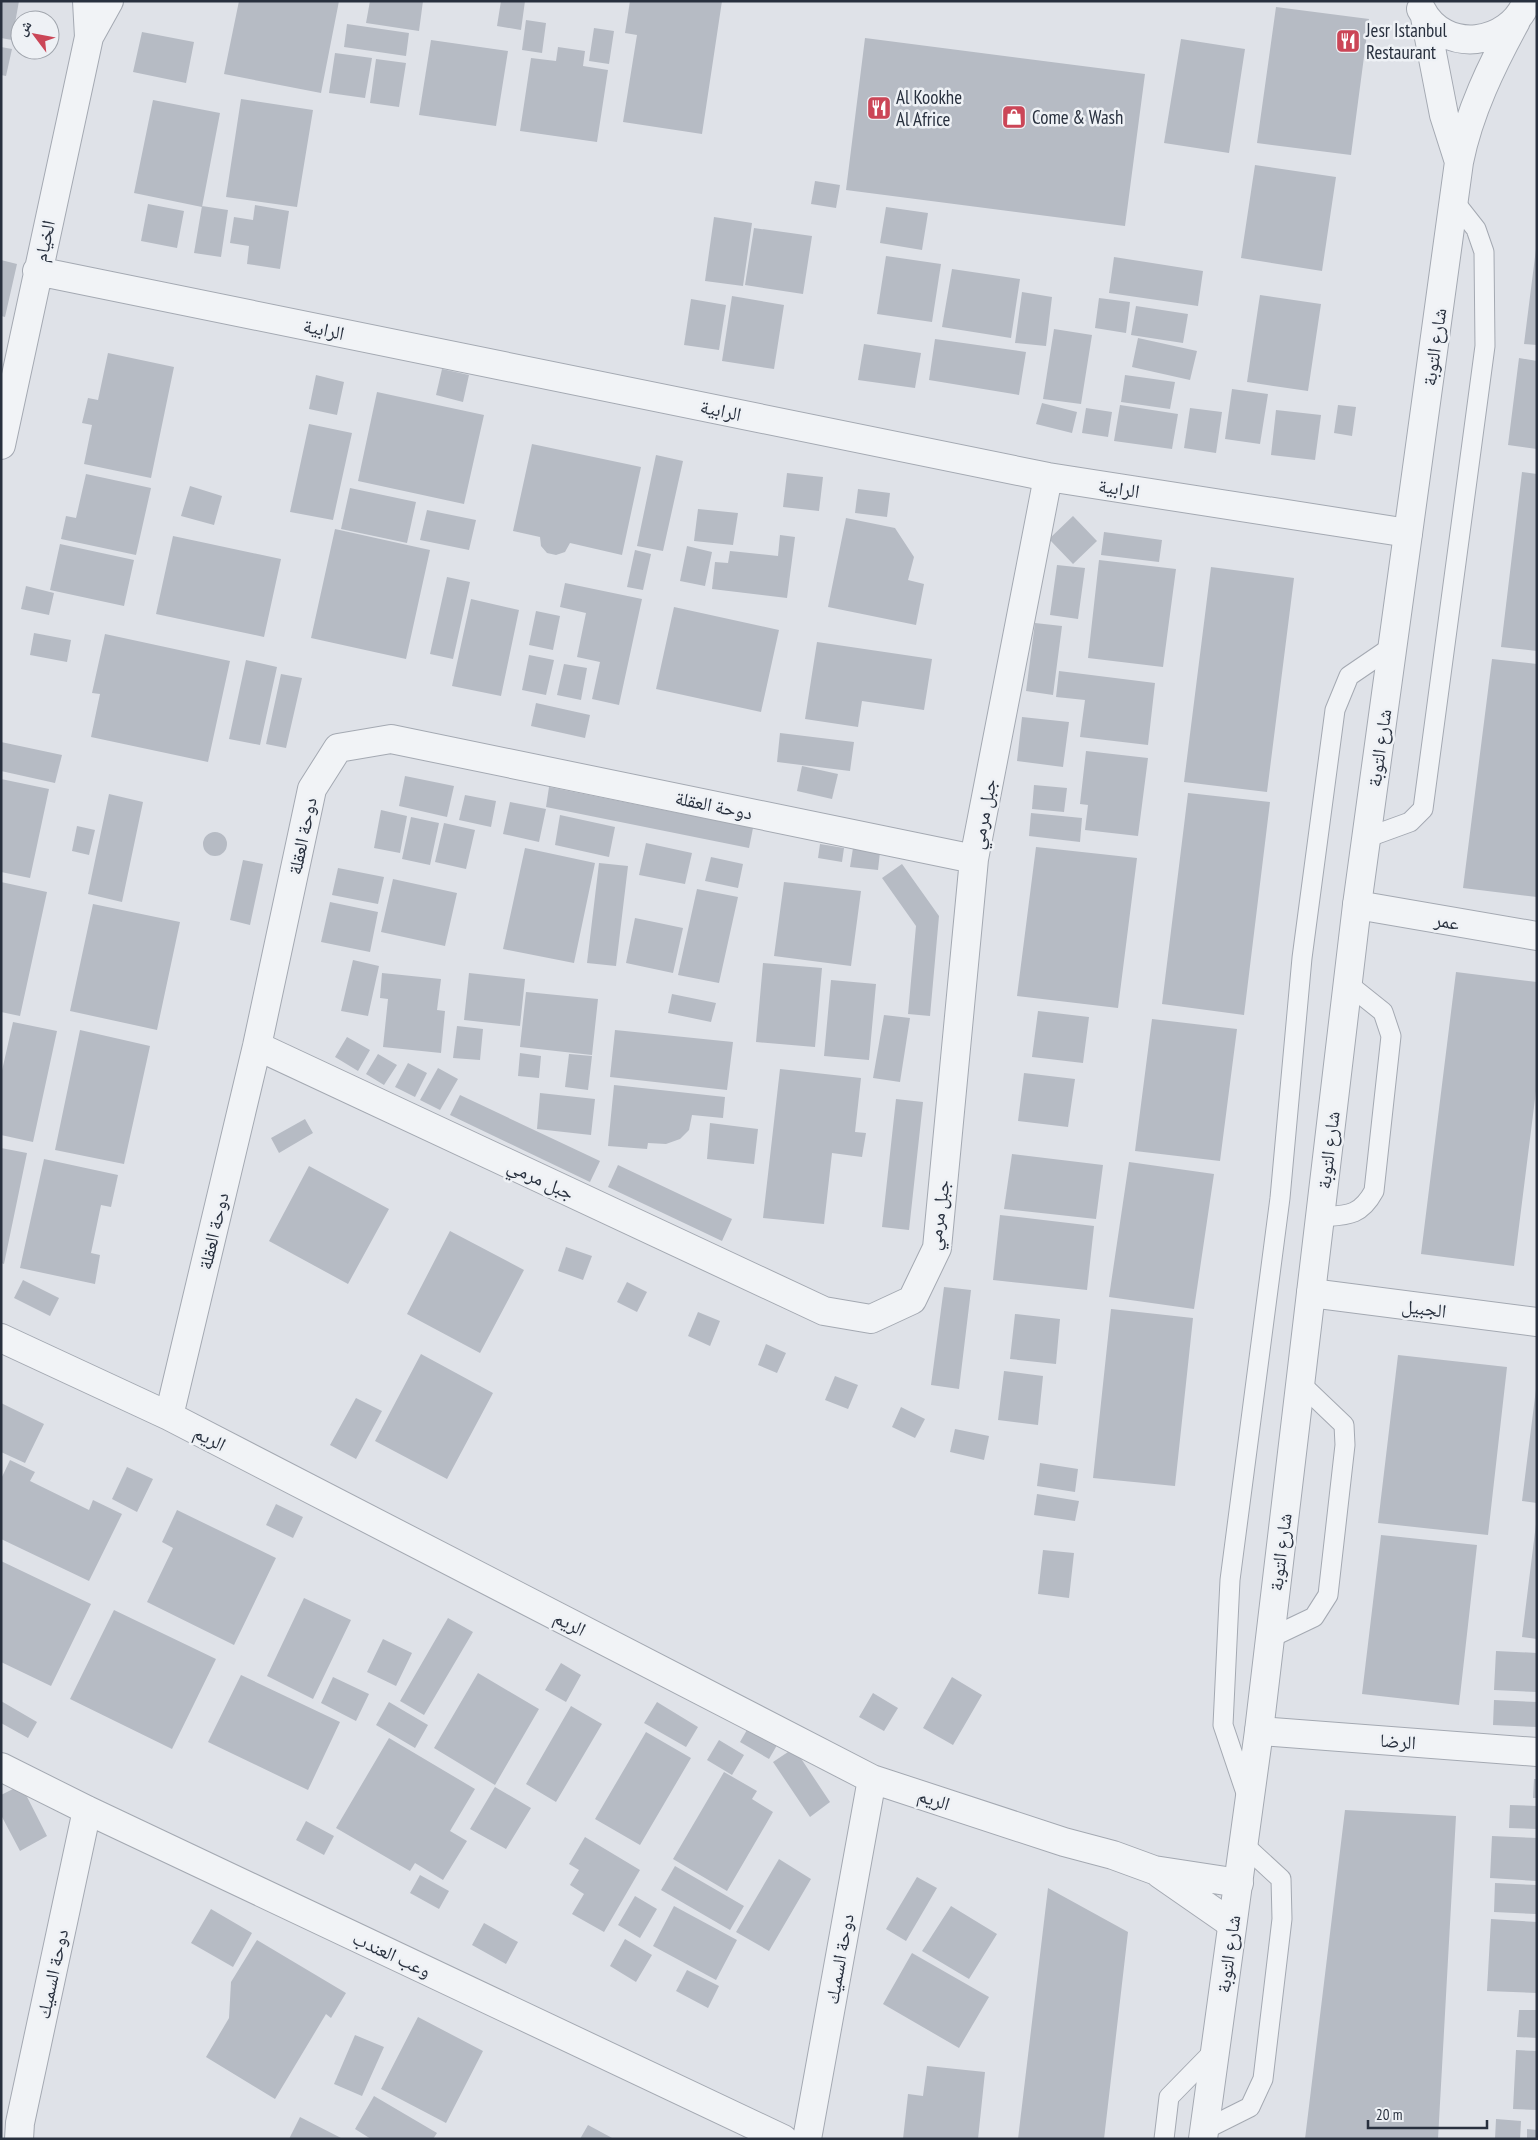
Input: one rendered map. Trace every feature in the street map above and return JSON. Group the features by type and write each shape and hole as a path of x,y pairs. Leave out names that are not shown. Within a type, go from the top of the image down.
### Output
{"street":[{"name":"الخيام","path":"1,445 89,37 87,1"},
{"name":"الخيام","path":"89,37 109,1"},
{"path":"1421,9 1440,32 1458,39 1477,40 1496,36 1526,11"},
{"name":"شارع التوبة","path":"1421,9 1444,115 1459,162"},
{"name":"شارع التوبة","path":"1204,2135 1259,1731 1357,905 1459,162 1479,98 1526,11"},
{"name":"الرابية","path":"38,271 1048,477 1408,533"},
{"name":"جبل مرمي","path":"257,1046 824,1311 871,1319 912,1300 937,1248 974,859 1048,477"},
{"name":"دوحة العقلة","path":"169,1416 257,1046 312,789 338,748 391,739 974,859"},
{"name":"عمر","path":"1357,905 1537,936"},
{"name":"الجبيل","path":"1311,1293 1537,1322"},
{"name":"الريم","path":"1,1338 169,1416 872,1779 1064,1842 1113,1855 1154,1870 1238,1883"},
{"name":"الرضا","path":"1259,1731 1537,1752"},
{"name":"وعب العندب","path":"1,1767 87,1810 783,2139"},
{"name":"دوحة السميك","path":"807,2139 872,1779"},
{"name":"دوحة السميك","path":"19,2139 20,2123 87,1810"},
{"name":"الريم","path":"1154,1870 1232,1924"}],"lane":[{"path":"1366,838 1410,822 1423,809 1485,346 1484,252 1476,229 1454,200"},
{"path":"1250,1802 1222,1725 1230,1580 1280,1198 1302,958 1334,710 1349,676 1393,646"},
{"path":"1320,1217 1353,1214 1367,1204 1374,1192 1391,1036 1383,1012 1348,984"},
{"path":"1270,1638 1314,1617 1328,1595 1345,1445 1344,1425 1300,1384"},
{"path":"1204,2135 1250,2107 1263,2079 1282,1919 1282,1879 1243,1844"},
{"path":"1164,2139 1169,2097 1215,2050"}],"building":[{"path":"1,1 19,1 17,10 10,10 10,40 1,38"},
{"path":"239,1 339,1 321,93 224,74"},
{"path":"370,1 423,1 419,31 366,23"},
{"path":"501,1 525,1 521,30 497,26"},
{"path":"630,1 722,1 702,134 623,122 637,35 625,33"},
{"path":"1276,7 1369,19 1351,155 1257,143"},
{"path":"526,20 546,23 542,53 522,50"},
{"path":"347,24 409,33 406,56 344,47"},
{"path":"594,28 614,31 609,64 589,61"},
{"path":"142,32 194,42 186,83 133,72"},
{"path":"865,38 1145,74 1125,226 846,190"},
{"path":"1181,39 1245,49 1229,153 1164,143"},
{"path":"431,40 508,51 496,126 419,115"},
{"path":"1,47 10,49 10,58 6,76 1,75"},
{"path":"558,47 585,51 583,66 608,70 597,142 520,131 531,58 556,61"},
{"path":"335,53 372,58 365,98 329,93"},
{"path":"376,59 406,63 399,107 370,103"},
{"path":"241,99 313,110 297,207 226,197"},
{"path":"153,100 220,113 202,207 134,193"},
{"path":"1255,165 1336,177 1322,271 1241,258"},
{"path":"815,181 840,185 836,208 811,204"},
{"path":"148,204 184,211 177,248 141,241"},
{"path":"255,205 289,211 280,269 247,264 249,246 230,243 234,217 253,220"},
{"path":"202,206 228,210 221,257 194,253"},
{"path":"886,207 928,213 922,250 880,243"},
{"path":"714,217 752,223 743,286 705,281"},
{"path":"754,228 812,236 803,294 745,285"},
{"path":"1537,249 1537,345 1524,344"},
{"path":"886,256 941,264 932,322 877,314"},
{"path":"1114,257 1203,271 1198,306 1109,293"},
{"path":"1,260 17,264 5,317 1,316"},
{"path":"952,269 1020,279 1011,338 942,327"},
{"path":"1022,292 1052,297 1046,346 1015,343"},
{"path":"1260,295 1321,304 1308,391 1247,382"},
{"path":"732,296 784,305 774,369 722,361"},
{"path":"1099,298 1130,302 1126,333 1095,328"},
{"path":"691,299 726,305 719,350 684,345"},
{"path":"1136,306 1188,314 1183,343 1131,335"},
{"path":"1054,329 1092,335 1081,404 1043,399"},
{"path":"1138,338 1197,351 1190,380 1132,367"},
{"path":"935,339 1026,352 1019,395 929,380"},
{"path":"864,344 921,353 915,388 858,380"},
{"path":"108,353 174,367 151,478 84,464 92,425 82,423 88,398 98,400"},
{"path":"1519,358 1537,361 1537,449 1508,445"},
{"path":"442,369 469,375 463,402 436,395"},
{"path":"316,375 344,382 337,415 309,409"},
{"path":"1125,375 1175,382 1170,409 1121,402"},
{"path":"1232,389 1268,394 1260,444 1225,439"},
{"path":"377,392 484,415 464,504 358,481"},
{"path":"1042,403 1077,412 1072,433 1036,424"},
{"path":"1120,405 1178,414 1172,449 1114,441"},
{"path":"1338,405 1356,407 1352,436 1334,433"},
{"path":"1086,408 1112,412 1108,437 1082,433"},
{"path":"1190,408 1222,412 1216,453 1184,448"},
{"path":"1276,410 1321,415 1315,460 1271,455"},
{"path":"309,424 352,433 333,520 290,512"},
{"path":"532,444 641,467 622,555 570,543 565,552 556,555 547,553 541,546 540,537 513,531"},
{"path":"656,455 683,461 663,551 637,546"},
{"path":"1522,472 1537,474 1537,651 1501,647"},
{"path":"787,473 823,477 819,511 783,507"},
{"path":"86,474 151,488 136,555 61,539 66,516 76,518"},
{"path":"190,486 222,496 214,525 181,516"},
{"path":"350,488 416,502 407,543 341,529"},
{"path":"858,489 890,493 887,517 855,513"},
{"path":"698,509 738,513 733,545 694,541"},
{"path":"427,510 476,520 469,550 420,540"},
{"path":"1073,516 1097,541 1073,564 1049,539"},
{"path":"846,518 895,528 914,557 908,580 924,584 916,625 828,607"},
{"path":"335,529 430,550 406,659 311,638"},
{"path":"1104,532 1162,540 1159,562 1101,555"},
{"path":"780,535 795,537 787,598 712,589 715,562 728,563 730,551 778,556"},
{"path":"173,536 281,559 264,637 156,614"},
{"path":"60,544 134,560 124,606 50,590"},
{"path":"687,546 712,552 705,586 680,581"},
{"path":"635,550 651,554 643,590 627,587"},
{"path":"1099,560 1176,569 1163,667 1088,658"},
{"path":"1057,565 1085,568 1078,619 1050,615"},
{"path":"1211,567 1294,578 1267,792 1184,782"},
{"path":"447,577 470,582 453,659 430,654"},
{"path":"565,583 642,599 619,705 592,699 600,662 577,657 586,613 560,607"},
{"path":"26,586 54,593 49,615 21,609"},
{"path":"471,599 519,610 501,696 452,686"},
{"path":"674,607 779,630 761,712 656,689"},
{"path":"536,611 560,616 553,650 529,645"},
{"path":"1035,623 1062,626 1053,695 1026,691"},
{"path":"34,633 71,640 67,662 30,655"},
{"path":"105,634 230,661 208,762 91,737 100,694 92,693"},
{"path":"817,642 932,659 924,710 862,701 858,727 805,719"},
{"path":"529,655 554,660 546,695 522,690"},
{"path":"1492,659 1537,664 1537,897 1463,888"},
{"path":"246,660 277,667 260,745 229,739"},
{"path":"564,664 587,668 581,700 557,695"},
{"path":"1059,671 1155,683 1148,745 1080,737 1085,700 1056,697"},
{"path":"281,674 302,678 286,748 266,744"},
{"path":"536,703 590,715 585,738 531,726"},
{"path":"1022,717 1069,722 1063,767 1017,761"},
{"path":"780,733 854,742 850,771 777,762"},
{"path":"1,742 62,755 55,783 1,771"},
{"path":"1086,751 1148,758 1138,836 1085,830 1088,805 1080,804"},
{"path":"802,766 838,774 832,799 797,791"},
{"path":"405,776 454,786 447,817 399,806"},
{"path":"1,779 49,789 30,878 1,872"},
{"path":"1034,785 1067,788 1064,812 1032,809"},
{"path":"549,787 753,828 749,848 546,807"},
{"path":"1188,793 1270,802 1244,1015 1162,1004"},
{"path":"109,794 143,802 122,902 88,894"},
{"path":"465,795 496,801 491,827 459,820"},
{"path":"510,802 546,809 539,842 503,834"},
{"path":"381,810 407,816 400,853 374,848"},
{"path":"1031,813 1082,818 1080,842 1029,836"},
{"path":"560,815 615,827 609,857 555,845"},
{"path":"411,817 439,823 430,865 402,859"},
{"path":"444,823 475,830 466,869 435,862"},
{"path":"77,826 95,830 89,855 72,851"},
{"path":"215,832 224,835 227,844 224,853 215,856 206,853 203,844 206,835"},
{"path":"646,843 692,853 685,884 639,875"},
{"path":"820,844 844,848 842,862 818,858"},
{"path":"1036,847 1137,858 1118,1008 1017,996"},
{"path":"525,848 595,863 574,963 503,949"},
{"path":"853,848 880,852 878,870 850,867"},
{"path":"711,857 743,864 738,888 705,881"},
{"path":"243,860 263,864 250,925 230,920"},
{"path":"599,863 628,866 616,966 587,963"},
{"path":"902,864 939,916 930,1016 908,1014 916,926 882,878"},
{"path":"338,868 384,877 378,904 332,895"},
{"path":"393,879 457,893 445,946 381,932"},
{"path":"1,882 47,892 20,1016 1,1012"},
{"path":"784,882 861,891 851,966 774,956"},
{"path":"697,889 738,897 719,983 678,975"},
{"path":"330,902 378,912 370,952 321,942"},
{"path":"93,904 180,922 157,1030 70,1011"},
{"path":"635,918 683,928 673,973 626,963"},
{"path":"353,960 379,966 368,1016 341,1011"},
{"path":"763,963 822,968 815,1047 756,1042"},
{"path":"1456,972 1537,982 1537,1083 1514,1266 1421,1254"},
{"path":"382,973 441,979 437,1010 445,1011 441,1053 383,1047 388,999 380,998"},
{"path":"469,973 525,979 520,1026 464,1020"},
{"path":"831,980 876,984 869,1060 824,1056"},
{"path":"526,992 598,999 592,1055 520,1047"},
{"path":"672,994 716,1003 711,1022 668,1013"},
{"path":"1038,1011 1089,1017 1083,1063 1032,1057"},
{"path":"884,1015 910,1018 900,1082 873,1078"},
{"path":"1152,1019 1237,1029 1220,1161 1135,1151"},
{"path":"13,1022 57,1031 33,1142 1,1135 1,1075"},
{"path":"457,1026 483,1029 480,1060 453,1058"},
{"path":"80,1030 150,1046 124,1164 55,1150"},
{"path":"615,1030 733,1042 727,1090 610,1077"},
{"path":"347,1037 370,1050 358,1071 335,1057"},
{"path":"520,1053 541,1056 539,1078 518,1076"},
{"path":"378,1054 397,1065 384,1085 366,1074"},
{"path":"569,1054 592,1056 588,1090 565,1087"},
{"path":"408,1063 427,1073 415,1097 395,1087"},
{"path":"438,1068 458,1079 440,1110 420,1100"},
{"path":"780,1069 861,1078 855,1132 866,1133 862,1157 832,1153 824,1224 763,1218"},
{"path":"1024,1073 1075,1079 1068,1127 1018,1121"},
{"path":"614,1085 725,1097 723,1118 692,1115 689,1130 680,1139 666,1144 648,1143 647,1149 608,1146"},
{"path":"540,1093 595,1099 591,1135 537,1129"},
{"path":"460,1095 600,1161 590,1182 450,1115"},
{"path":"896,1099 923,1102 909,1230 882,1227"},
{"path":"305,1119 313,1133 279,1153 271,1138"},
{"path":"710,1123 758,1129 754,1164 707,1159"},
{"path":"1,1148 27,1153 4,1264 1,1263"},
{"path":"1012,1154 1103,1165 1096,1219 1004,1209"},
{"path":"44,1159 118,1175 111,1207 101,1205 91,1253 100,1255 95,1284 20,1268"},
{"path":"1129,1162 1214,1174 1194,1309 1109,1297"},
{"path":"618,1165 732,1219 722,1241 608,1187"},
{"path":"309,1166 389,1209 348,1284 269,1241"},
{"path":"1000,1215 1094,1226 1087,1290 993,1280"},
{"path":"450,1231 524,1270 480,1353 407,1314"},
{"path":"566,1247 592,1256 583,1280 558,1271"},
{"path":"23,1280 59,1298 50,1316 14,1298"},
{"path":"627,1282 647,1292 637,1312 617,1302"},
{"path":"944,1287 971,1290 959,1389 931,1385"},
{"path":"1111,1309 1193,1318 1175,1486 1093,1478"},
{"path":"698,1312 720,1321 710,1346 688,1336"},
{"path":"1015,1314 1060,1319 1056,1364 1010,1359"},
{"path":"766,1344 786,1353 777,1373 758,1365"},
{"path":"421,1354 493,1393 447,1479 375,1441"},
{"path":"1398,1355 1507,1367 1488,1535 1378,1523"},
{"path":"1004,1371 1043,1376 1038,1425 998,1420"},
{"path":"835,1376 858,1385 848,1409 825,1400"},
{"path":"1537,1389 1537,1503 1522,1501"},
{"path":"356,1398 382,1411 356,1459 330,1445"},
{"path":"1,1403 44,1424 25,1463 1,1452"},
{"path":"901,1407 925,1419 915,1438 892,1427"},
{"path":"955,1429 989,1436 984,1460 950,1452"},
{"path":"10,1460 35,1472 30,1481 89,1510 93,1500 122,1514 89,1581 1,1539 1,1479"},
{"path":"1040,1463 1078,1469 1075,1492 1037,1486"},
{"path":"127,1467 153,1479 137,1512 112,1499"},
{"path":"1037,1494 1079,1501 1075,1521 1034,1515"},
{"path":"276,1504 303,1517 293,1538 266,1525"},
{"path":"177,1510 276,1558 234,1645 147,1602 173,1548 162,1542"},
{"path":"1537,1525 1537,1639 1522,1637"},
{"path":"1381,1535 1477,1545 1459,1705 1362,1694"},
{"path":"1043,1550 1074,1553 1069,1598 1038,1594"},
{"path":"1,1561 91,1604 51,1686 1,1662"},
{"path":"304,1598 351,1620 313,1699 267,1676"},
{"path":"114,1610 216,1659 172,1749 70,1699"},
{"path":"448,1618 473,1632 424,1715 400,1701"},
{"path":"383,1639 412,1653 396,1686 367,1672"},
{"path":"1496,1651 1537,1653 1537,1692 1494,1690"},
{"path":"561,1663 581,1675 566,1702 545,1690"},
{"path":"478,1673 539,1709 495,1785 434,1748"},
{"path":"241,1675 340,1722 308,1790 208,1742"},
{"path":"333,1677 369,1694 356,1721 321,1703"},
{"path":"952,1677 982,1695 953,1745 923,1728"},
{"path":"873,1693 898,1708 884,1731 859,1717"},
{"path":"1494,1700 1537,1702 1537,1727 1493,1725"},
{"path":"1,1701 37,1722 28,1738 1,1723"},
{"path":"389,1702 428,1725 415,1748 376,1725"},
{"path":"657,1702 698,1727 686,1747 644,1723"},
{"path":"571,1706 602,1724 556,1802 526,1784"},
{"path":"751,1723 780,1740 769,1759 740,1742"},
{"path":"646,1732 691,1758 640,1845 595,1819"},
{"path":"389,1738 475,1789 450,1831 467,1841 443,1880 415,1863 410,1871 336,1828"},
{"path":"719,1740 744,1755 732,1775 707,1760"},
{"path":"794,1748 830,1802 810,1817 773,1762"},
{"path":"724,1772 757,1791 752,1799 773,1812 727,1891 673,1859"},
{"path":"1534,1779 1537,1779 1537,1798 1533,1798"},
{"path":"21,1785 47,1836 20,1851 1,1815 1,1795"},
{"path":"495,1787 531,1808 506,1849 470,1829"},
{"path":"1510,1805 1537,1806 1537,1829 1509,1828"},
{"path":"1345,1810 1456,1816 1438,2139 1305,2139"},
{"path":"306,1821 334,1836 324,1855 296,1840"},
{"path":"1492,1836 1537,1838 1537,1881 1490,1878"},
{"path":"585,1837 640,1870 604,1932 572,1914 584,1894 570,1885 579,1870 569,1864"},
{"path":"779,1859 811,1879 769,1951 736,1932"},
{"path":"675,1866 744,1906 730,1930 661,1890"},
{"path":"420,1875 449,1891 439,1909 410,1893"},
{"path":"917,1877 937,1888 906,1941 886,1929"},
{"path":"1495,1883 1537,1885 1536,1914 1494,1912"},
{"path":"1048,1888 1128,1932 1104,2139 1018,2139"},
{"path":"635,1896 657,1909 640,1938 618,1925"},
{"path":"674,1906 737,1940 716,1980 653,1946"},
{"path":"951,1906 997,1934 969,1979 922,1951"},
{"path":"211,1909 252,1933 233,1967 191,1943"},
{"path":"1491,1919 1537,1922 1537,1993 1487,1991"},
{"path":"484,1923 518,1942 506,1964 472,1945"},
{"path":"625,1939 652,1955 636,1982 610,1966"},
{"path":"257,1940 346,1993 331,2018 326,2014 275,2099 206,2057 229,2018 231,1982"},
{"path":"912,1953 989,1997 959,2048 883,2004"},
{"path":"687,1970 719,1986 708,2008 676,1991"},
{"path":"1519,2010 1537,2010 1537,2038 1517,2037"},
{"path":"418,2017 483,2051 446,2123 381,2089"},
{"path":"355,2035 384,2047 362,2096 334,2084"},
{"path":"1516,2050 1537,2051 1537,2110 1513,2109"},
{"path":"927,2066 985,2072 978,2139 903,2139 908,2094 923,2096"},
{"path":"374,2096 437,2133 433,2139 371,2139 355,2129"},
{"path":"300,2117 343,2139 289,2139"},
{"path":"1496,2119 1521,2121 1520,2139 1495,2139"},
{"path":"588,2125 614,2139 580,2139"},
{"path":"1527,2129 1537,2130 1537,2139 1527,2139"}],"place":[{"name":"Jesr Istanbul Restaurant","path":"1348,41"},
{"name":"Al Kookhe Al Africe","path":"879,108"},
{"name":"Come & Wash","path":"1014,117"}]}
